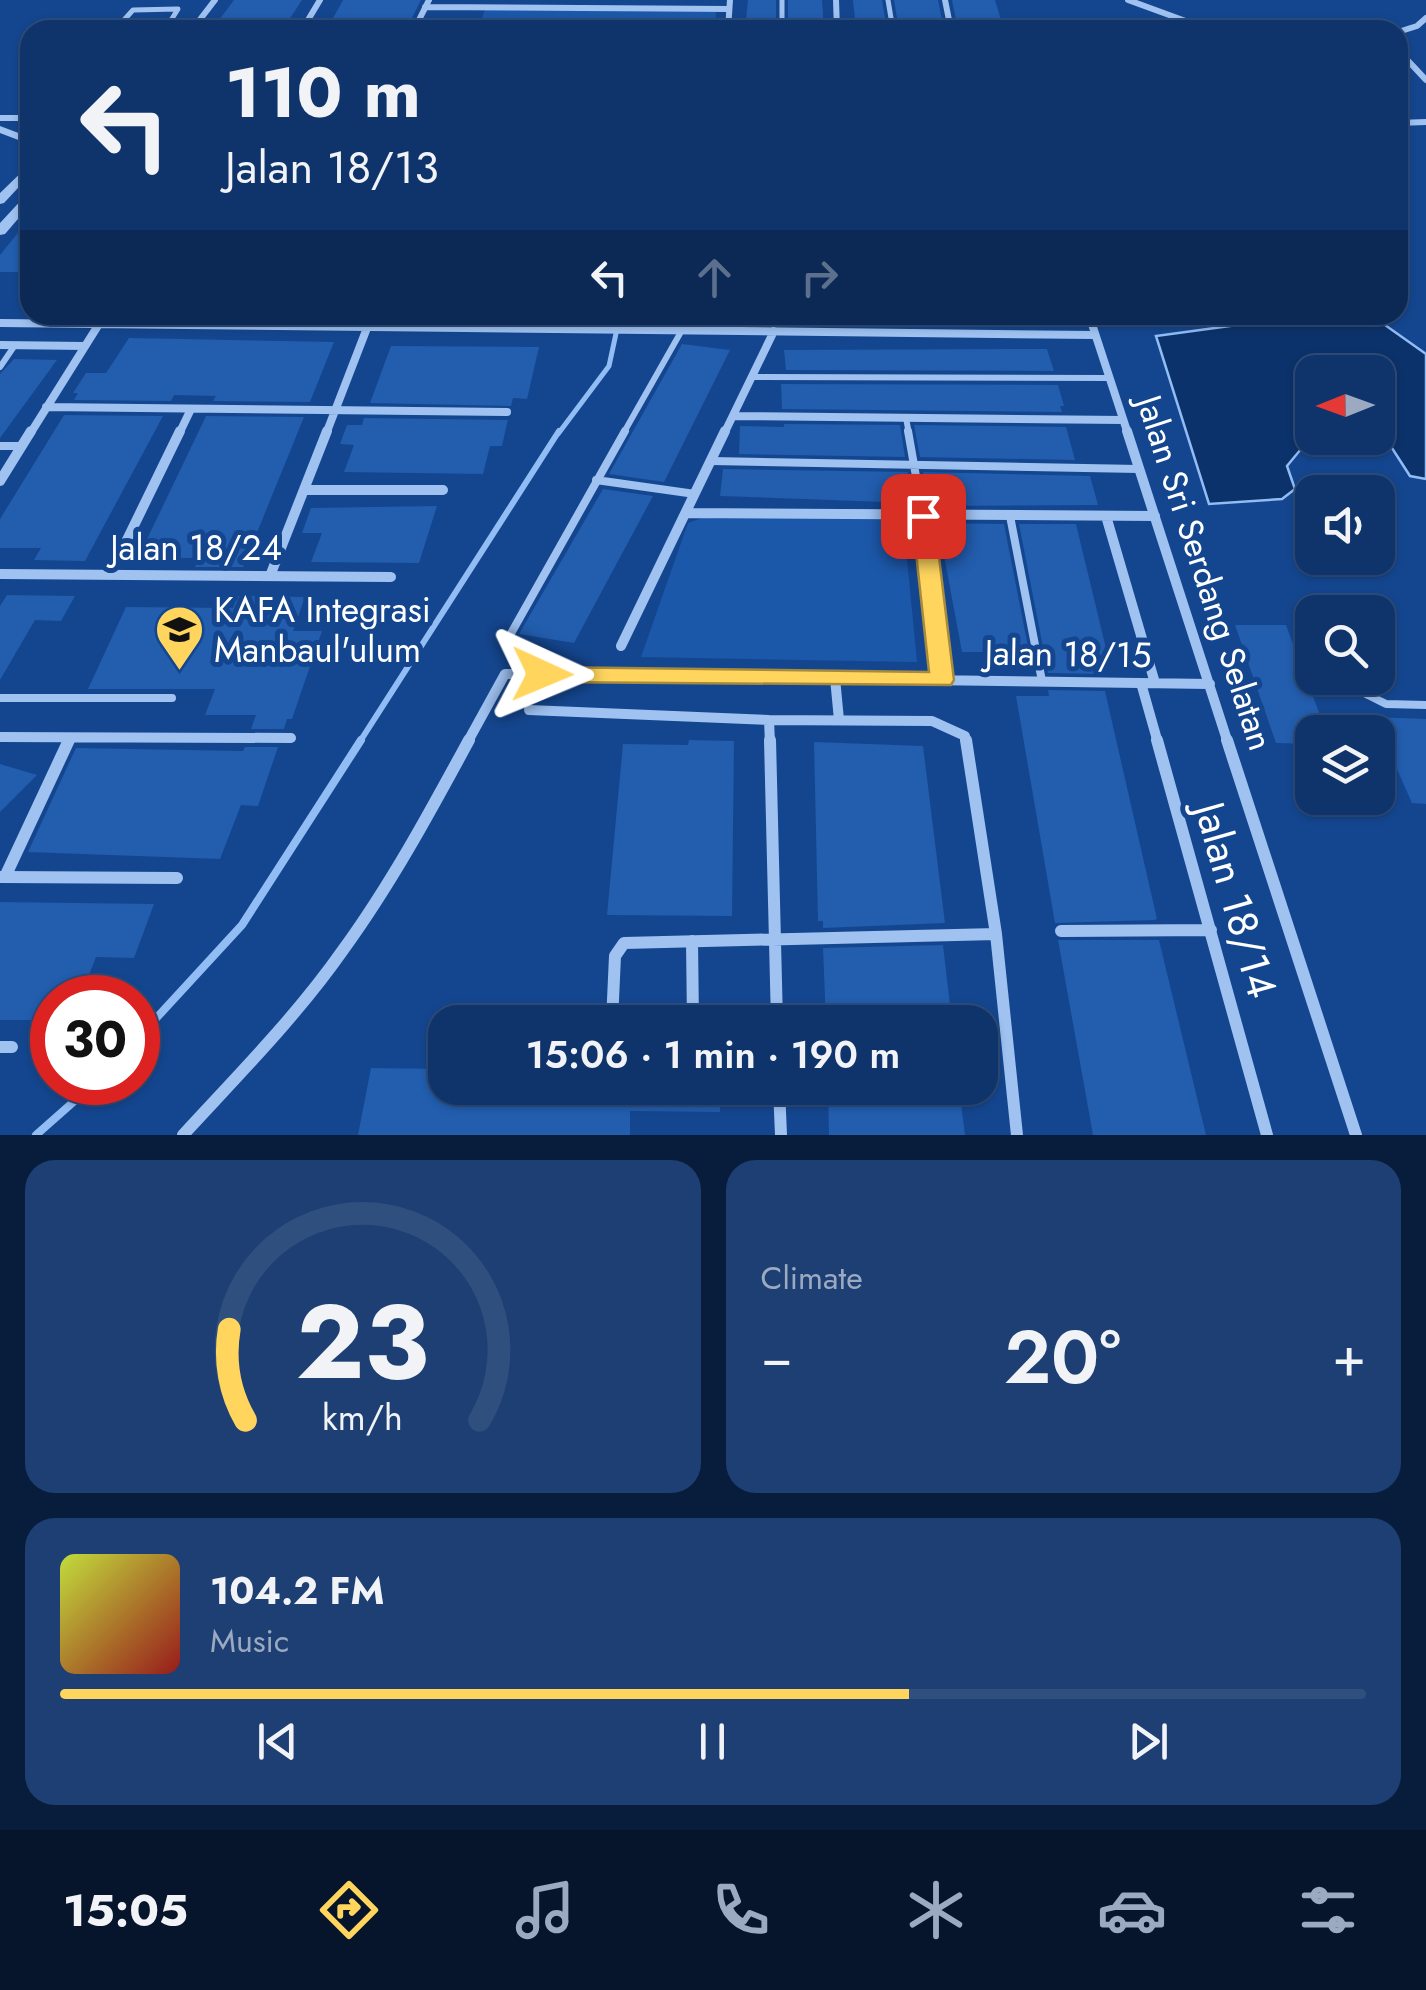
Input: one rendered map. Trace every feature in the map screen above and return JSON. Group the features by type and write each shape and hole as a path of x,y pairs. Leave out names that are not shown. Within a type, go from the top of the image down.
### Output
{"street":[{"path":"1128,0 1183,20"},
{"path":"427,4 730,4"},
{"path":"1408,29 1426,18"},
{"path":"1408,61 1426,80"},
{"path":"0,200 20,179"},
{"path":"0,231 20,209"},
{"path":"0,481 98,325"},
{"path":"170,325 1095,335"},
{"name":"Jalan Sri Serdang Selatan","path":"1092,325 1356,1135"},
{"path":"270,576 367,328"},
{"path":"621,646 774,331"},
{"path":"0,345 85,346"},
{"path":"46,408 507,412"},
{"path":"124,546 190,409"},
{"path":"734,416 1123,420"},
{"path":"306,490 443,490"},
{"path":"686,513 1155,516"},
{"path":"923,516 942,680"},
{"name":"Jalan 18/14","path":"1106,516 1267,1135"},
{"name":"Jalan 18/24","path":"0,574 391,577"},
{"name":"Jalan 18/15","path":"183,1135 282,1029 342,952 390,880 505,674 1210,684"},
{"path":"835,678 839,720"},
{"path":"528,710 769,720 932,721 946,724 964,736 996,934 1018,1135"},
{"path":"769,720 777,1005"},
{"path":"0,737 292,738"},
{"path":"70,738 3,877 178,878"},
{"path":"1062,931 1212,930"},
{"path":"613,1005 616,949 624,943 775,936 996,934"},
{"path":"692,941 693,1005"},
{"path":"779,1105 780,1135"}],"lane":[{"path":"124,20 133,10 178,8 171,20"},
{"path":"1417,26 1426,29"},
{"path":"509,638 682,330"},
{"path":"0,367 16,345"},
{"path":"752,377 1109,378"},
{"path":"906,418 923,516"},
{"path":"0,446 22,446"},
{"path":"712,460 1140,468"},
{"path":"596,480 695,494"},
{"path":"1010,516 1042,681"},
{"path":"1368,695 1386,704 1426,705"},
{"path":"0,698 172,698"}],"shaded area":[{"path":"485,10 716,12 716,20 481,20"},
{"path":"1237,325 1385,325 1426,354 1426,479 1410,476 1395,453 1395,355 1295,355 1296,455 1287,466 1295,489 1282,499 1209,504 1156,336"},
{"path":"702,518 892,519 904,528 917,662 641,657 688,523"}],"building":[{"path":"234,0 302,0 289,20 219,20"},
{"path":"343,0 421,0 411,20 332,20"},
{"path":"748,0 776,0 776,20 746,20"},
{"path":"788,0 822,0 823,20 788,20"},
{"path":"853,0 882,0 885,20 855,20"},
{"path":"894,0 938,0 942,20 897,20"},
{"path":"952,0 995,0 1001,20 956,20"},
{"path":"20,230 20,272 0,272 0,255"},
{"path":"129,338 334,342 310,402 213,401 216,396 174,395 171,401 74,400 78,393 73,393 86,373 106,373"},
{"path":"682,344 730,350 664,482 609,474"},
{"path":"391,346 539,347 527,399 513,398 511,406 370,403"},
{"path":"1047,349 1054,371 786,370 784,350"},
{"path":"14,359 57,360 0,438 0,374"},
{"path":"781,384 1058,385 1064,406 1060,406 1062,412 782,409"},
{"path":"64,415 163,416 85,561 34,560 41,548 0,548 0,519"},
{"path":"206,416 304,417 243,567 195,567 199,558 138,558"},
{"path":"364,418 508,419 502,446 490,446 483,474 344,472 354,445 340,444 347,425 362,425"},
{"path":"900,425 905,457 739,454 740,426"},
{"path":"914,425 1066,427 1075,460 920,457"},
{"path":"723,469 908,472 913,503 720,496"},
{"path":"923,472 1090,476 1098,505 935,506 928,503"},
{"path":"603,489 653,496 574,643 519,634"},
{"path":"437,506 419,563 311,562 322,533 302,533 311,508"},
{"path":"938,523 1004,524 1029,652 962,652"},
{"path":"1019,524 1076,524 1110,665 1099,664 1101,674 1048,673"},
{"path":"7,595 75,596 61,621 35,620 0,680 0,606"},
{"path":"237,596 305,597 293,631 322,631 292,719 287,719 284,729 251,729 256,715 205,715 215,689 88,689 126,607 233,608"},
{"path":"1235,625 1286,625 1295,649 1295,695 1312,695 1320,715 1295,715 1295,744 1276,743"},
{"path":"1048,690 1105,691 1157,919 1055,923 1016,696 1049,696"},
{"path":"1395,718 1426,719 1426,804 1412,803 1395,765"},
{"path":"689,740 734,741 732,916 607,915 623,744 688,745"},
{"path":"814,742 923,746 945,923 823,928 823,921 818,921"},
{"path":"245,747 278,747 258,806 241,805 220,859 28,852 76,748 243,751"},
{"path":"0,764 37,775 0,812"},
{"path":"0,902 154,904 134,958 96,957 89,975 30,975 30,1020 0,1020"},
{"path":"1058,940 1159,940 1206,1135 1093,1135"},
{"path":"943,945 950,1005 825,1005 823,948"},
{"path":"371,1068 428,1069 428,1105 720,1105 720,1112 630,1111 630,1135 358,1135"},
{"path":"828,1105 961,1105 965,1135 829,1135"}],"waterway":[{"path":"558,434 609,366 618,325"},
{"path":"359,743 559,431"},
{"path":"160,1014 242,925 361,740"},
{"path":"36,1135 70,1105"}],"place":[{"name":"KAFA Integrasi Manbaul'ulum","path":"179,672"}],"route":[{"path":"542,674 942,680 923,516"}]}
